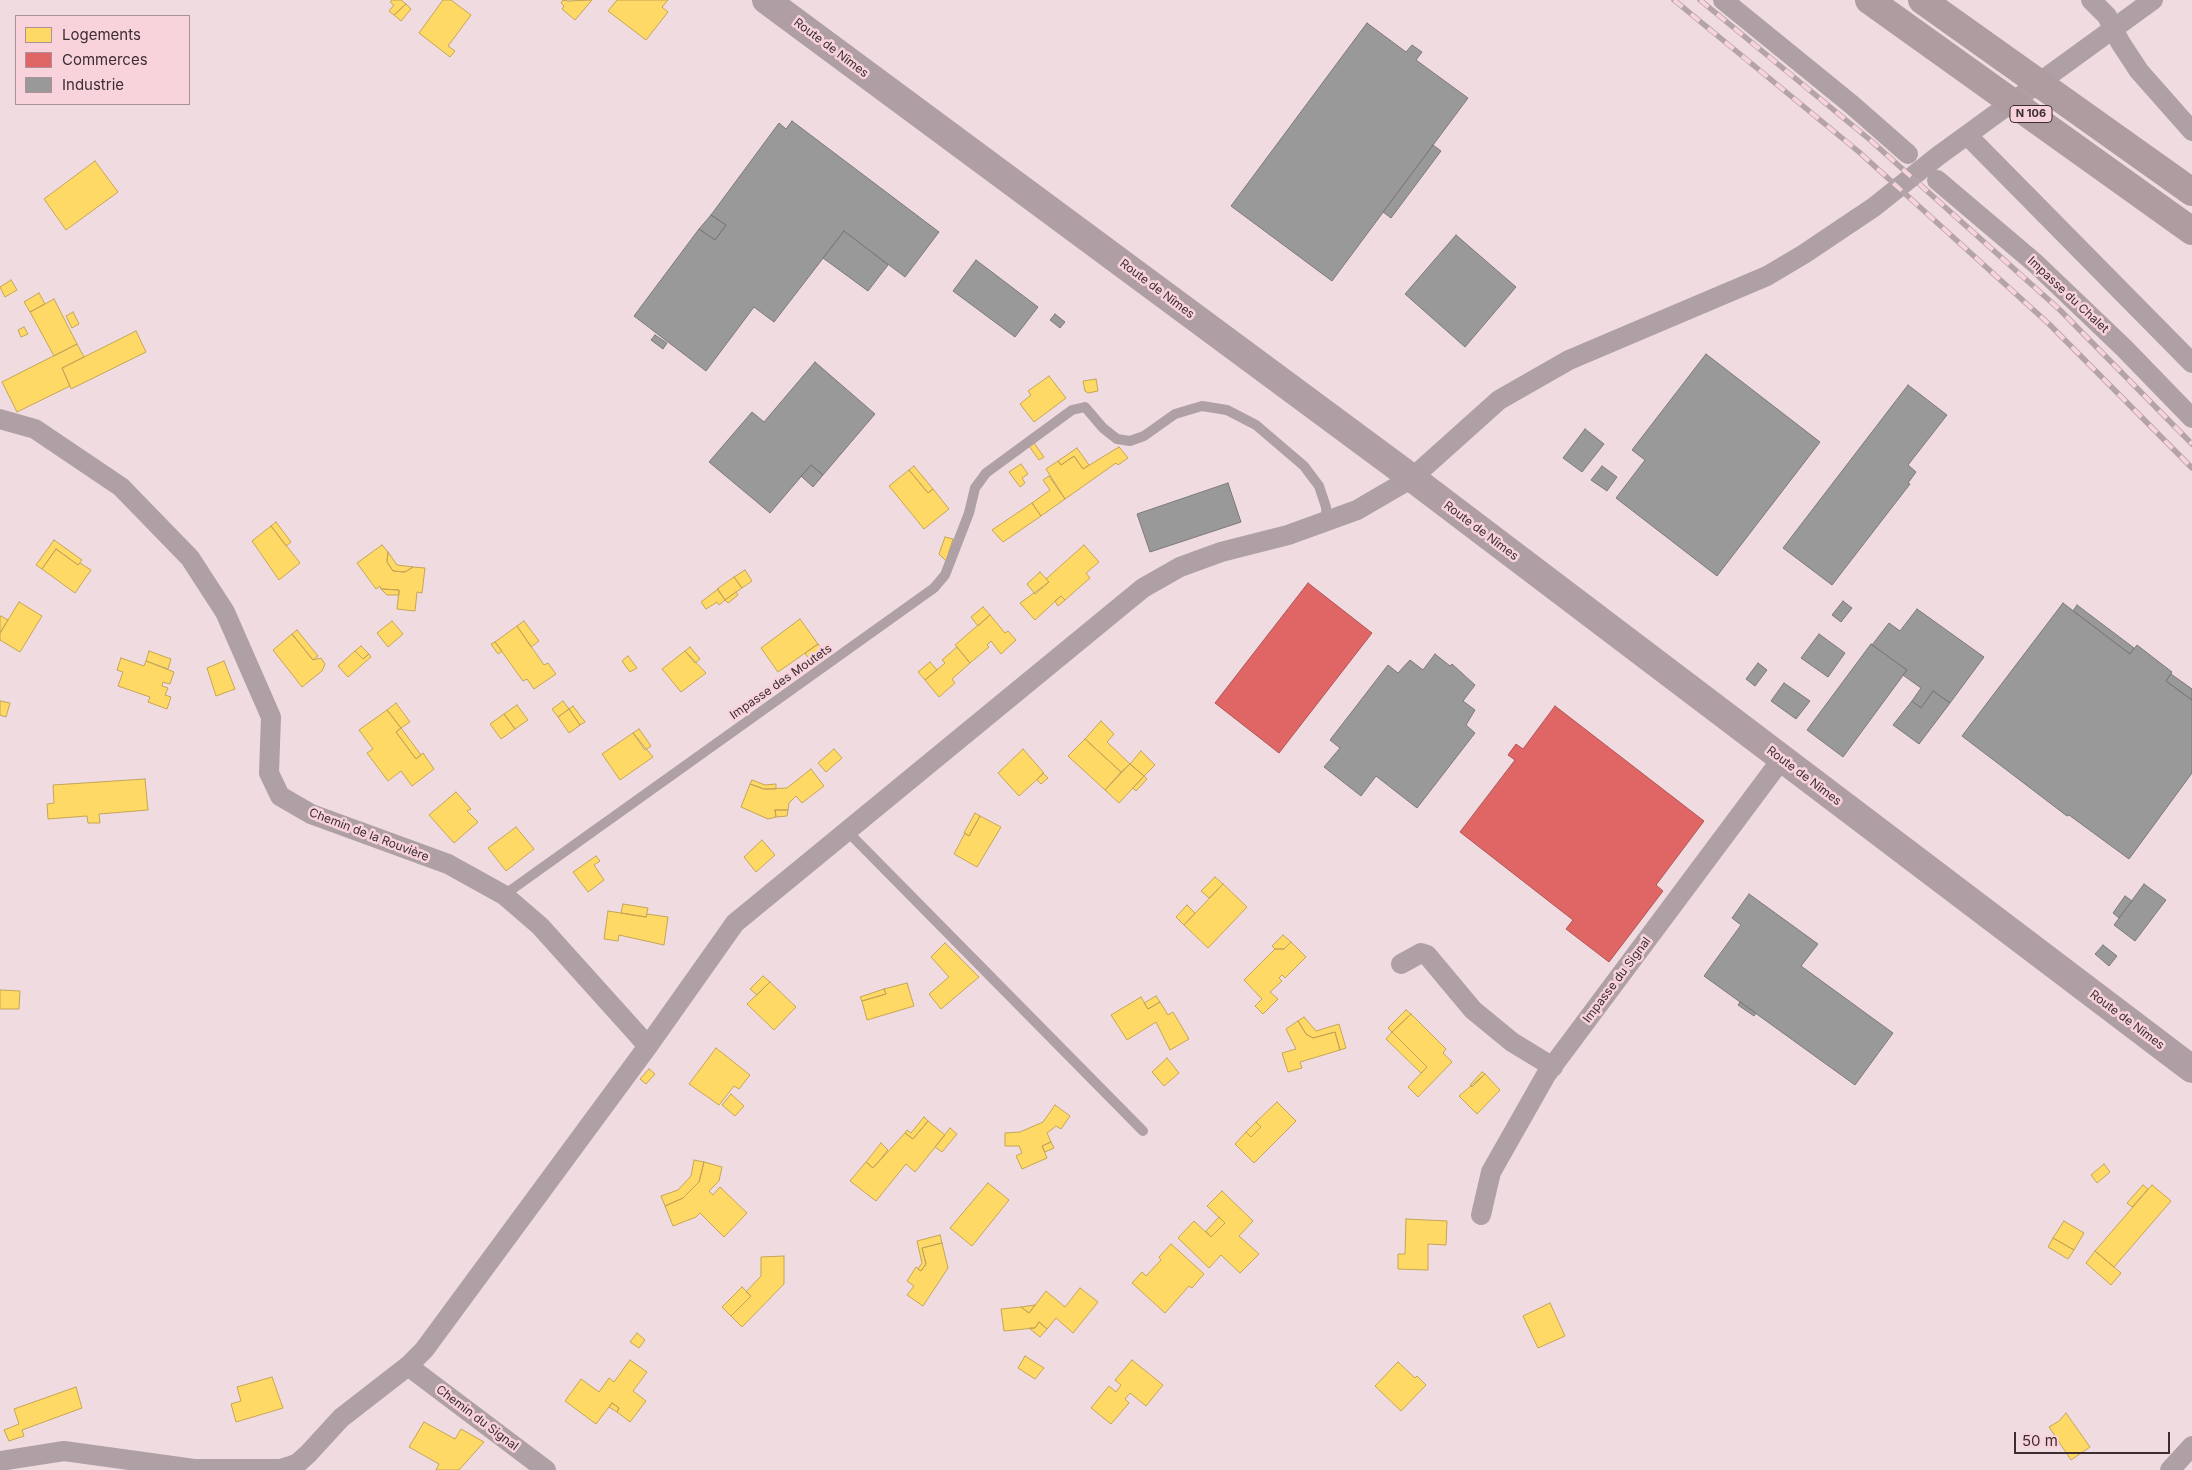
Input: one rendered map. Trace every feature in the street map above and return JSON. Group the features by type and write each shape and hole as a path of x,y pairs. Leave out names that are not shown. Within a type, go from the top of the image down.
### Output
{"highway":[{"name":"N 106","path":"1869,0 2192,231"},
{"name":"N 106","path":"1922,0 2192,192"}],"main road":[{"name":"Route de Nîmes","path":"766,0 1412,478 2192,1069"}],"street":[{"path":"1723,0 1851,104 1908,154"},
{"path":"2090,0 2107,16 2139,72 2192,131"},
{"path":"0,1461 64,1451 194,1469 280,1469 290,1468 298,1463 341,1418 408,1366 424,1350 648,1046 735,922 1143,588 1180,567 1221,552 1327,522 1357,510 1412,478 1499,400 1569,360 1767,276 1804,254 1874,207 1938,156 2153,0"},
{"path":"1975,130 2192,362"},
{"name":"Impasse du Chalet","path":"1936,180 2035,263 2124,348 2192,418"},
{"name":"Chemin de la Rouvière","path":"0,419 35,428 121,487 190,558 225,612 271,717 269,773 280,796 311,814 448,864 504,895 540,926 648,1046"},
{"name":"Impasse du Signal","path":"1481,1215 1491,1172 1553,1066 1782,760"},
{"path":"1400,964 1421,953 1427,955 1473,1010 1512,1042 1553,1066"},
{"name":"Chemin du Signal","path":"408,1366 546,1470"},
{"path":"2170,1470 2192,1446"}],"lane":[{"name":"Impasse des Moutets","path":"504,895 934,588 946,575 970,513 975,488 986,473 1072,410 1085,407 1103,428 1117,439 1130,441 1144,436 1175,414 1202,406 1227,410 1256,425 1304,466 1319,486 1327,522"},
{"path":"846,830 1143,1131"}],"building: Logements":[{"path":"392,0 401,0 406,4 394,15 389,11 394,5 390,2"},
{"path":"443,0 451,0 471,15 448,46 455,51 450,57 419,33"},
{"path":"563,0 592,0 575,20 562,9 564,6 561,3"},
{"path":"617,0 668,0 662,7 668,12 646,40 608,11"},
{"path":"406,4 411,9 401,21 394,15"},
{"path":"95,161 118,192 66,230 44,199"},
{"path":"11,280 17,290 5,297 0,287"},
{"path":"39,293 45,304 30,312 24,302"},
{"path":"54,299 77,344 54,356 30,312"},
{"path":"73,312 79,324 72,328 66,316"},
{"path":"24,327 28,334 21,337 18,330"},
{"path":"136,331 146,352 71,389 62,368"},
{"path":"77,344 84,357 62,368 70,386 17,412 2,382"},
{"path":"1049,376 1066,398 1034,422 1020,404 1031,395 1028,391"},
{"path":"1096,379 1098,391 1088,393 1085,391 1083,381"},
{"path":"1034,443 1044,457 1039,460 1029,446"},
{"path":"1119,447 1128,458 1118,465 1116,463 1065,499 1046,469 1058,461 1061,465 1074,456 1083,469"},
{"path":"1077,448 1089,465 1083,469 1074,456 1061,465 1058,461"},
{"path":"1021,464 1028,474 1022,478 1025,483 1020,487 1009,472"},
{"path":"914,466 933,489 928,493 909,470"},
{"path":"909,470 928,493 933,489 949,509 924,529 889,486"},
{"path":"1049,476 1065,499 1041,516 1032,503 1050,490 1043,480"},
{"path":"1032,503 1041,516 1003,542 992,530"},
{"path":"276,522 291,542 286,546 271,526"},
{"path":"271,526 300,563 279,580 252,541"},
{"path":"945,537 953,539 946,561 939,554"},
{"path":"54,540 82,560 78,565 56,549 42,569 36,565"},
{"path":"382,545 388,552 387,562 393,571 405,572 413,567 425,568 422,593 417,592 415,611 397,609 399,590 381,589 380,586 376,589 357,563"},
{"path":"1084,545 1099,562 1086,573 1090,578 1065,600 1061,596 1035,620 1020,603 1049,582 1046,579"},
{"path":"56,549 78,565 80,563 91,570 75,593 42,569"},
{"path":"388,552 397,565 413,567 405,572 393,571 387,562"},
{"path":"745,570 752,581 742,588 734,577"},
{"path":"1040,572 1049,582 1035,594 1027,584"},
{"path":"734,577 742,588 725,600 717,589"},
{"path":"381,589 399,590 399,595 387,595"},
{"path":"718,589 725,600 719,605 717,602 706,609 701,602"},
{"path":"736,592 738,595 728,603 725,600"},
{"path":"1061,596 1065,600 1058,606 1055,601"},
{"path":"19,602 42,616 20,652 0,640 0,633"},
{"path":"983,607 990,615 978,626 971,617"},
{"path":"990,615 1005,633 1008,631 1016,640 1001,654 991,641 987,645 989,647 970,663 955,645"},
{"path":"1,616 8,620 0,633 0,618"},
{"path":"800,619 818,644 778,672 761,648"},
{"path":"392,621 403,634 388,647 377,633"},
{"path":"524,621 539,641 531,647 517,626"},
{"path":"517,626 544,665 548,663 556,674 534,689 527,679 523,681 495,642"},
{"path":"297,630 318,656 313,660 292,634"},
{"path":"292,634 313,660 321,658 325,664 322,671 302,687 273,650"},
{"path":"495,642 502,651 498,654 491,644"},
{"path":"818,644 826,655 812,664 805,653"},
{"path":"361,646 369,654 363,659 355,651"},
{"path":"690,647 700,659 695,663 685,651"},
{"path":"957,647 970,663 952,679 955,683 939,697 925,680 945,663 942,660"},
{"path":"149,651 171,659 168,669 146,661"},
{"path":"355,651 363,659 369,654 371,657 348,677 338,666"},
{"path":"685,651 706,673 681,692 662,669"},
{"path":"628,656 637,668 630,672 622,661"},
{"path":"121,658 144,666 146,661 174,672 170,684 163,682 162,686 168,688 165,695 171,697 167,709 148,702 150,697 118,686 123,672 117,670"},
{"path":"224,661 235,689 216,696 207,668"},
{"path":"930,662 937,670 925,680 918,672"},
{"path":"0,701 10,703 6,717 0,715"},
{"path":"563,701 569,709 558,717 552,709"},
{"path":"396,703 410,722 401,728 387,710"},
{"path":"517,705 528,720 515,729 504,714"},
{"path":"573,706 585,722 580,725 569,709"},
{"path":"569,709 580,725 569,733 558,717"},
{"path":"387,710 401,728 396,732 416,759 423,753 434,769 412,786 401,771 388,781 367,753 373,749 359,730"},
{"path":"504,714 515,729 501,739 490,724"},
{"path":"1101,721 1114,734 1107,742 1130,764 1121,772 1085,739"},
{"path":"401,728 421,755 416,759 396,732"},
{"path":"639,729 651,746 645,750 633,733"},
{"path":"633,733 653,757 620,780 602,754"},
{"path":"1085,739 1121,772 1105,790 1068,756"},
{"path":"834,749 842,758 826,772 818,763"},
{"path":"1023,749 1044,773 1019,796 998,773"},
{"path":"1141,751 1155,765 1144,776 1130,764"},
{"path":"1130,764 1144,776 1119,803 1105,790"},
{"path":"811,769 824,786 802,803 796,796 789,803 788,810 775,810 776,817 768,819 741,807 750,784 764,789 787,788"},
{"path":"1043,773 1048,778 1041,784 1037,780"},
{"path":"1144,776 1147,779 1136,791 1133,788"},
{"path":"145,779 148,810 99,814 100,823 88,823 87,816 48,819 47,804 54,803 53,785"},
{"path":"752,780 765,785 776,784 776,789 764,789 750,784"},
{"path":"456,792 471,809 467,811 478,822 454,843 429,815"},
{"path":"775,810 788,810 787,816 776,817"},
{"path":"975,813 980,816 969,836 964,833"},
{"path":"980,816 1001,827 977,867 954,854 965,833 969,836"},
{"path":"516,827 534,849 506,871 488,848"},
{"path":"762,840 775,855 756,872 744,857"},
{"path":"596,856 600,861 594,865 604,880 588,892 573,872"},
{"path":"1215,877 1223,884 1209,898 1201,891"},
{"path":"1223,884 1247,907 1208,948 1184,925"},
{"path":"623,904 648,908 646,917 621,913"},
{"path":"1187,905 1195,913 1184,925 1176,917"},
{"path":"608,911 646,917 647,914 668,917 664,945 619,935 618,941 604,939"},
{"path":"1283,935 1291,942 1284,949 1275,949 1272,946"},
{"path":"1291,942 1306,957 1285,978 1282,975 1279,978 1282,981 1270,992 1278,999 1263,1014 1255,1006 1262,999 1244,980 1275,949 1284,949"},
{"path":"945,943 979,977 941,1009 929,994 949,977 931,957"},
{"path":"763,976 770,982 757,995 750,989"},
{"path":"770,982 796,1007 774,1030 747,1004"},
{"path":"907,983 914,1006 867,1020 862,1001 886,994 884,989"},
{"path":"884,989 886,994 862,1001 860,997"},
{"path":"0,990 20,991 19,1009 0,1009"},
{"path":"1156,996 1160,1002 1148,1009 1144,1003"},
{"path":"1141,997 1148,1009 1160,1002 1168,1015 1173,1012 1189,1039 1170,1050 1156,1022 1127,1040 1111,1015"},
{"path":"1406,1010 1411,1014 1392,1032 1388,1028"},
{"path":"1411,1014 1446,1049 1443,1053 1452,1062 1418,1097 1408,1087 1427,1067 1392,1032"},
{"path":"1304,1017 1316,1031 1339,1024 1346,1048 1340,1050 1335,1032 1313,1038 1306,1034 1298,1021"},
{"path":"1298,1021 1306,1034 1313,1038 1335,1032 1340,1050 1300,1062 1302,1068 1288,1072 1282,1053 1296,1049 1286,1029"},
{"path":"1392,1032 1427,1067 1421,1073 1386,1039"},
{"path":"716,1048 750,1075 739,1089 734,1086 719,1105 689,1084"},
{"path":"1167,1058 1179,1073 1164,1086 1152,1072"},
{"path":"649,1069 655,1074 646,1084 640,1079"},
{"path":"1482,1072 1485,1074 1472,1087 1470,1085"},
{"path":"1485,1074 1500,1090 1477,1114 1459,1096"},
{"path":"731,1094 744,1106 735,1116 722,1105"},
{"path":"1277,1102 1296,1121 1254,1163 1235,1144 1246,1132 1251,1137 1261,1127 1256,1122"},
{"path":"1055,1105 1070,1116 1061,1129 1056,1126 1047,1133 1051,1142 1042,1146 1047,1158 1022,1169 1016,1156 1022,1153 1019,1146 1005,1146 1005,1133 1020,1132 1043,1122"},
{"path":"924,1117 928,1121 913,1139 905,1133 907,1130 911,1133"},
{"path":"928,1121 945,1135 915,1172 906,1164 876,1201 850,1181 866,1162 873,1168 905,1133 913,1139"},
{"path":"1256,1122 1261,1127 1251,1137 1246,1132"},
{"path":"950,1128 957,1134 942,1152 935,1147"},
{"path":"1051,1142 1054,1148 1045,1152 1042,1146"},
{"path":"881,1143 888,1150 873,1168 866,1162"},
{"path":"694,1160 704,1162 699,1182 683,1198 665,1206 661,1196 678,1190 691,1176"},
{"path":"704,1162 722,1167 719,1181 709,1191 713,1195 720,1187 747,1213 724,1237 700,1213 696,1217 673,1226 665,1206 683,1198 699,1182"},
{"path":"2104,1164 2110,1172 2097,1183 2091,1175"},
{"path":"988,1183 1009,1200 972,1246 950,1228"},
{"path":"2143,1185 2148,1189 2132,1207 2127,1203"},
{"path":"2152,1185 2171,1201 2114,1267 2095,1251"},
{"path":"1222,1191 1253,1221 1239,1236 1259,1254 1240,1273 1221,1255 1209,1268 1178,1238 1194,1221 1211,1237 1225,1223 1207,1206"},
{"path":"1219,1217 1225,1223 1211,1237 1206,1231"},
{"path":"1406,1219 1447,1221 1446,1245 1428,1244 1428,1270 1398,1269 1398,1254 1405,1254"},
{"path":"2064,1221 2084,1233 2074,1250 2053,1238"},
{"path":"940,1235 942,1243 922,1248 926,1264 921,1271 918,1269 922,1263 917,1241"},
{"path":"2053,1238 2074,1250 2068,1259 2048,1247"},
{"path":"942,1243 948,1268 923,1306 907,1295 914,1286 907,1281 916,1267 921,1271 926,1264 922,1248"},
{"path":"1171,1244 1204,1274 1192,1288 1189,1286 1165,1313 1132,1283 1142,1272 1146,1276 1161,1260 1159,1257"},
{"path":"2095,1251 2121,1273 2111,1285 2086,1263"},
{"path":"784,1256 784,1284 742,1327 731,1316 751,1296 746,1292 761,1276 761,1257"},
{"path":"742,1287 751,1296 731,1316 722,1307"},
{"path":"1080,1288 1098,1302 1073,1333 1056,1318 1047,1329 1039,1322 1035,1328 1004,1331 1001,1309 1021,1307 1029,1313 1046,1291 1065,1307"},
{"path":"1550,1303 1565,1336 1538,1348 1523,1316"},
{"path":"1035,1305 1029,1313 1021,1307"},
{"path":"1039,1322 1047,1329 1040,1337 1029,1328 1035,1328"},
{"path":"637,1333 645,1340 639,1348 630,1342"},
{"path":"1025,1356 1044,1368 1035,1379 1018,1368"},
{"path":"630,1360 647,1372 633,1391 646,1401 630,1422 617,1412 619,1408 612,1403 596,1424 565,1401 581,1379 599,1392 609,1378 614,1382"},
{"path":"1132,1360 1163,1385 1146,1406 1130,1393 1125,1399 1129,1403 1111,1424 1091,1408 1109,1386 1116,1392 1121,1385 1115,1380"},
{"path":"1398,1362 1415,1378 1417,1376 1426,1385 1401,1411 1375,1386"},
{"path":"272,1377 283,1408 236,1422 231,1404 241,1401 237,1387"},
{"path":"76,1387 82,1408 22,1430 24,1436 9,1441 4,1430 19,1424 14,1409"},
{"path":"612,1403 619,1408 617,1412 609,1407"},
{"path":"2066,1413 2090,1447 2071,1460 2049,1427 2059,1421"},
{"path":"424,1422 455,1439 461,1429 484,1442 459,1470 436,1470 439,1464 409,1447"}],"building: Commerces":[{"path":"1308,583 1372,633 1279,753 1215,703"},
{"path":"1555,706 1704,821 1656,885 1663,891 1609,962 1566,929 1573,920 1460,832 1515,760 1508,755 1516,744 1523,749"}],"building: Industrie":[{"path":"1367,23 1406,52 1412,45 1422,52 1416,60 1468,98 1332,281 1231,206"},
{"path":"792,121 939,232 905,277 844,231 774,322 754,307 706,371 634,316 699,229 715,240 726,225 711,215 779,123 786,129"},
{"path":"1433,145 1441,151 1391,218 1383,212"},
{"path":"711,215 726,225 715,240 699,229"},
{"path":"844,231 888,265 868,291 823,258"},
{"path":"1456,235 1516,287 1465,347 1405,294"},
{"path":"976,260 1038,307 1015,337 953,291"},
{"path":"1055,314 1065,322 1060,328 1050,320"},
{"path":"655,335 667,343 663,349 651,340"},
{"path":"1706,354 1820,442 1717,576 1616,498 1645,460 1632,450"},
{"path":"815,362 875,414 823,475 811,465 770,513 709,462 752,412 764,422"},
{"path":"1908,385 1947,415 1908,465 1916,472 1908,483 1910,484 1832,585 1783,548"},
{"path":"1585,429 1604,444 1582,472 1563,458"},
{"path":"811,465 823,475 813,487 801,476"},
{"path":"1602,466 1617,477 1607,491 1591,480"},
{"path":"1228,483 1241,522 1150,552 1137,514"},
{"path":"1843,601 1852,608 1841,622 1832,615"},
{"path":"2063,603 2130,654 2137,645 2172,672 2166,681 2192,700 2192,773 2129,859 2069,815 2067,816 1962,736"},
{"path":"2077,605 2134,648 2130,654 2073,611"},
{"path":"1917,609 1984,657 1950,703 1933,691 1921,708 1912,701 1921,688 1903,675 1907,670 1872,645 1889,623 1900,631"},
{"path":"1819,634 1845,653 1828,677 1801,658"},
{"path":"1871,644 1907,670 1843,757 1807,730"},
{"path":"1435,654 1450,666 1452,664 1475,685 1463,701 1475,710 1466,725 1475,733 1417,808 1376,776 1361,796 1324,767 1340,748 1330,740 1388,665 1398,673 1410,660 1423,670"},
{"path":"1758,663 1767,670 1755,686 1746,679"},
{"path":"2171,674 2192,689 2192,700 2166,681"},
{"path":"1784,683 1810,701 1796,719 1771,701"},
{"path":"1933,691 1950,703 1919,744 1893,725 1912,701 1921,708"},
{"path":"2144,884 2166,900 2135,941 2114,925"},
{"path":"1749,894 1818,944 1801,966 1893,1033 1855,1085 1704,976 1741,925 1732,918"},
{"path":"2125,896 2132,901 2119,918 2113,913"},
{"path":"2103,945 2117,956 2109,966 2095,954"},
{"path":"1740,1002 1756,1013 1754,1016 1738,1005"}],"railway":[{"path":"1674,0 1859,152 2049,324 2192,468"},
{"path":"1700,0 1869,139 2060,310 2192,444"}]}
